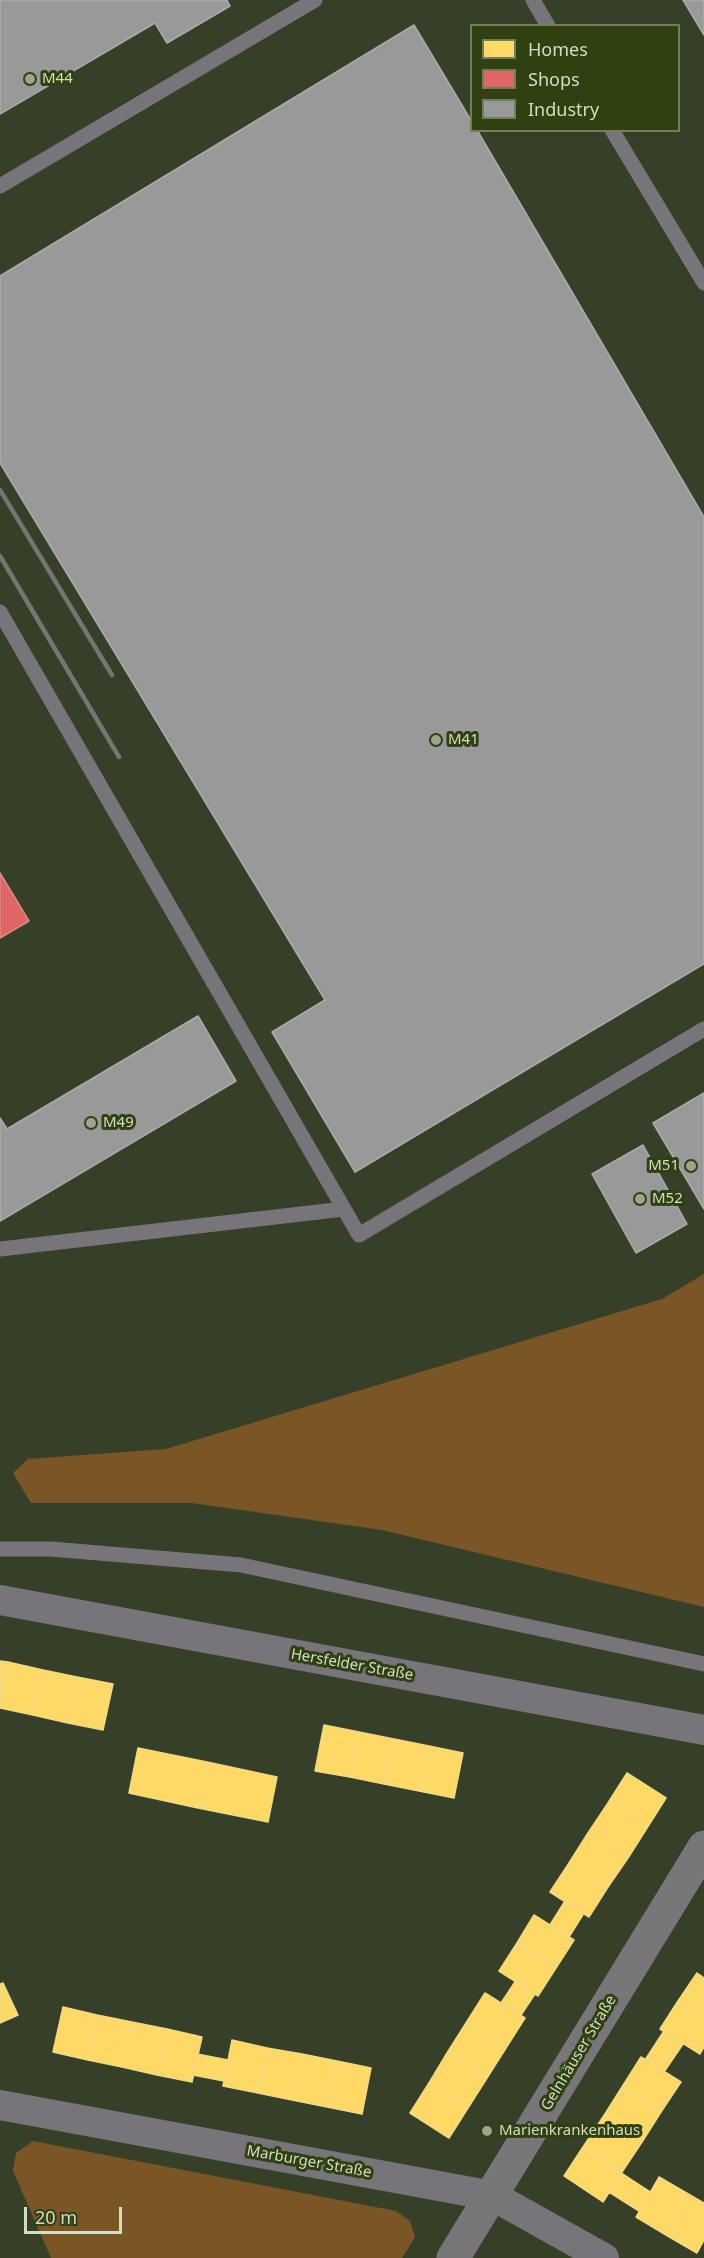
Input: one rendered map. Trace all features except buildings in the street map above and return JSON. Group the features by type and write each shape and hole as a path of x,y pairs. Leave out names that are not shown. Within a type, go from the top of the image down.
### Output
{"main road":[{"name":"Gelnhäuser Straße","path":"453,2258 493,2196 704,1847"}],"street":[{"name":"Hersfelder Straße","path":"0,1600 704,1730"},
{"name":"Marburger Straße","path":"0,2105 493,2196 604,2258"}],"lane":[{"path":"0,186 315,0"},
{"path":"533,0 547,24"},
{"path":"613,132 704,283"},
{"path":"0,612 359,1235 704,1029"},
{"path":"0,1249 344,1209"},
{"path":"0,1550 51,1549 241,1565 704,1664"}],"shaded area":[{"path":"704,1274 704,1607 382,1530 192,1503 31,1503 13,1473 28,1459 166,1449 662,1299"},
{"path":"33,2141 396,2211 410,2221 415,2237 402,2258 51,2258 13,2171 16,2153"}],"railway":[{"path":"0,490 112,675"},
{"path":"0,556 119,757"}],"place":[{"name":"M44","path":"30,79"},
{"name":"M41","path":"436,740"},
{"name":"M49","path":"91,1123"},
{"name":"M51","path":"691,1166"},
{"name":"M52","path":"640,1199"},
{"name":"Marienkrankenhaus","path":"487,2131"}]}
